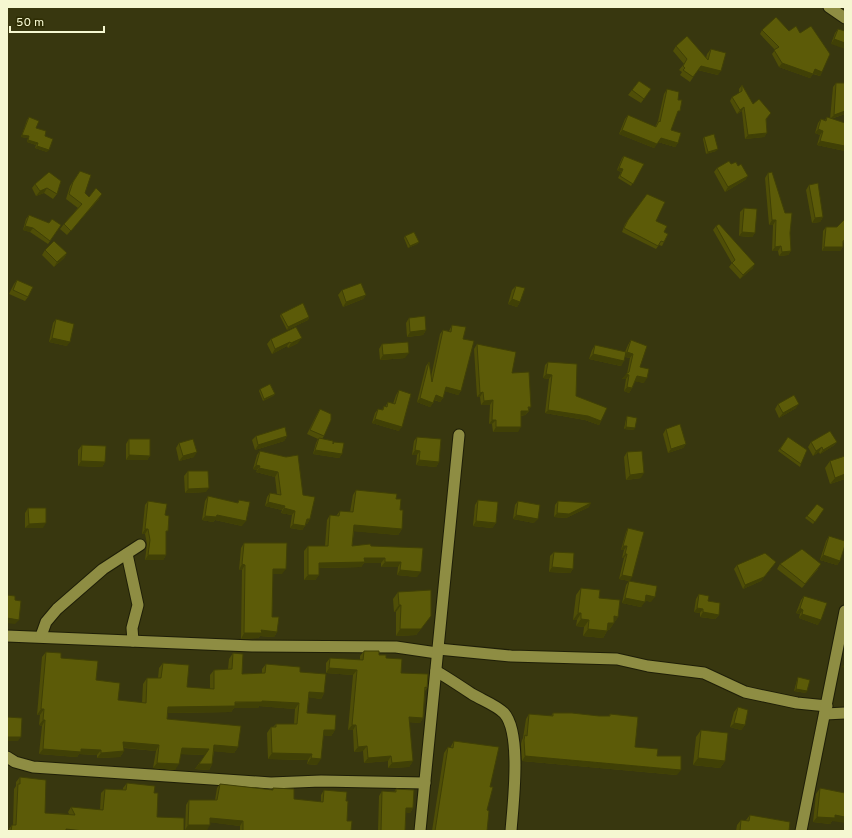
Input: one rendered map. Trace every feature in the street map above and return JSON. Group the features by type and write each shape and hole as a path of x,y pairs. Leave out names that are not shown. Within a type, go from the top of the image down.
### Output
{"street":[{"path":"829,7 845,18"},
{"path":"420,831 459,435"},
{"path":"41,636 46,622 57,609 103,569 140,545"},
{"path":"127,554 138,605 132,628 133,641"},
{"path":"801,831 845,611"},
{"path":"7,636 41,636 252,646 396,647 511,656 617,659 648,666 704,673 745,692 845,713"},
{"path":"436,671 494,706 504,713 508,720 513,732 515,746 511,831"},
{"path":"7,757 15,762 33,767 264,782 424,783"}],"building":[{"path":"776,17 789,31 796,26 800,33 811,26 830,54 822,72 815,69 813,74 782,63 774,50 779,47 762,30"},
{"path":"838,29 845,31 845,43 834,39"},
{"path":"687,36 708,60 711,49 726,53 721,71 701,66 693,77 683,70 685,68 683,66 687,59 676,46"},
{"path":"639,81 651,89 644,99 632,90"},
{"path":"836,83 845,83 845,111 834,115"},
{"path":"742,85 753,104 759,99 771,113 766,119 767,133 748,135 744,107 740,110 732,97 742,91"},
{"path":"667,89 679,92 678,100 682,100 680,111 678,111 671,130 681,133 678,143 661,138 657,144 622,130 628,115 656,127 659,121 660,122"},
{"path":"29,117 39,121 36,128 46,131 45,136 53,139 49,150 37,146 38,143 28,140 29,136 22,135"},
{"path":"827,117 845,123 845,146 820,141 823,131 818,129 821,119 826,121"},
{"path":"714,134 718,149 708,152 704,137"},
{"path":"624,156 644,164 633,184 620,176 623,169 619,168"},
{"path":"729,161 731,164 736,162 738,166 741,164 748,176 728,187 717,168"},
{"path":"80,171 91,175 85,193 89,197 96,188 102,194 71,231 64,224 82,204 69,194 73,182"},
{"path":"49,172 61,181 57,194 47,188 40,191 35,184"},
{"path":"772,172 785,213 792,213 790,233 791,251 782,252 781,246 775,247 776,220 772,220 768,173"},
{"path":"818,183 823,217 815,218 809,185"},
{"path":"647,194 665,202 656,221 667,226 664,232 668,234 664,242 661,241 658,246 624,228"},
{"path":"744,208 757,209 755,233 742,232"},
{"path":"29,215 49,223 52,219 61,225 50,241 33,228 25,226"},
{"path":"845,219 845,240 843,241 843,247 824,247 826,227 837,227"},
{"path":"719,224 755,264 743,275 732,263 735,260 716,226"},
{"path":"414,232 419,242 410,246 405,236"},
{"path":"54,241 67,253 57,262 45,250"},
{"path":"17,280 33,287 28,297 13,290"},
{"path":"361,283 366,295 346,302 342,290"},
{"path":"516,286 525,288 520,302 512,299"},
{"path":"303,303 309,317 288,327 281,314"},
{"path":"425,316 426,330 410,332 409,318"},
{"path":"56,319 74,324 70,342 52,338"},
{"path":"452,325 466,327 463,339 474,341 461,391 446,387 443,398 436,395 433,403 420,398 429,362 432,382 443,330 451,332"},
{"path":"296,327 302,338 275,349 271,339"},
{"path":"631,340 647,346 640,367 649,369 647,378 637,376 632,388 627,387 629,375 626,374 629,372 633,354 627,352"},
{"path":"408,342 409,353 383,355 382,344"},
{"path":"477,344 516,352 512,373 529,372 531,407 528,407 529,411 521,411 521,427 496,427 496,420 492,420 493,400 484,401 483,392 480,393"},
{"path":"595,345 626,352 624,361 593,354"},
{"path":"548,362 577,364 576,396 607,408 601,421 588,416 548,410 552,375 546,374"},
{"path":"270,384 275,394 264,399 260,389"},
{"path":"399,390 411,394 402,427 375,419 378,409 383,410 384,406 387,407 388,402 395,404"},
{"path":"794,395 799,404 783,413 778,404"},
{"path":"320,409 331,414 331,420 324,436 310,430"},
{"path":"627,416 637,418 635,428 626,427"},
{"path":"680,424 686,444 671,449 666,429"},
{"path":"285,427 287,436 258,445 256,436"},
{"path":"830,431 837,442 823,450 822,447 816,451 811,442"},
{"path":"417,437 441,439 439,462 419,460 420,451 415,450"},
{"path":"788,437 807,450 801,464 780,449"},
{"path":"319,438 333,441 333,444 334,442 344,443 342,454 315,450"},
{"path":"129,439 150,439 150,456 129,455"},
{"path":"193,439 197,452 183,456 179,443"},
{"path":"82,445 106,446 105,462 81,461"},
{"path":"260,451 286,457 298,455 303,495 315,497 310,519 307,519 305,526 293,524 295,511 284,508 285,506 268,502 270,493 281,495 278,472 259,468 260,466 256,465"},
{"path":"642,451 644,473 630,475 627,452"},
{"path":"845,456 845,474 835,478 830,461"},
{"path":"188,471 208,471 209,488 188,489"},
{"path":"356,490 397,494 396,499 401,499 400,510 403,510 402,529 354,525 352,546 370,544 371,546 423,548 421,572 400,570 401,562 385,562 385,558 364,558 365,562 319,563 319,575 308,575 308,546 328,546 330,515 339,516 340,511 353,512"},
{"path":"208,496 238,503 239,500 250,502 246,521 217,515 216,517 205,516"},
{"path":"478,500 498,502 496,523 476,521"},
{"path":"148,501 167,504 165,515 169,516 168,531 166,531 166,555 148,555 150,540 148,529 145,529"},
{"path":"518,501 540,505 538,519 516,515"},
{"path":"558,501 591,503 569,514 557,513"},
{"path":"817,504 824,509 815,522 807,516"},
{"path":"28,508 46,508 46,523 29,524"},
{"path":"628,528 644,532 632,577 622,575 627,554 625,554 627,546 623,546"},
{"path":"829,536 845,541 840,561 823,555"},
{"path":"244,543 287,543 286,569 273,569 272,617 279,617 277,632 261,630 262,633 244,633 245,565 242,564"},
{"path":"802,549 821,564 805,584 780,564"},
{"path":"554,552 574,553 573,569 552,567"},
{"path":"765,553 776,562 764,577 745,585 737,565"},
{"path":"629,581 657,586 655,597 646,595 645,602 625,598"},
{"path":"581,588 600,590 599,598 620,600 618,617 614,616 614,623 608,623 607,631 588,629 589,620 581,619 581,613 578,613"},
{"path":"431,590 431,616 421,629 400,629 401,605 399,605 398,592"},
{"path":"699,594 709,596 708,601 720,603 719,615 703,612 703,609 697,608"},
{"path":"7,595 15,596 15,600 21,601 19,620 7,618"},
{"path":"804,596 827,603 821,620 802,614 803,610 800,608"},
{"path":"7,651 8,673 7,673"},
{"path":"364,651 379,651 379,655 386,655 386,658 402,659 401,673 428,674 427,688 425,687 423,718 409,717 413,761 392,763 391,756 368,758 367,746 358,747 356,725 352,725 357,670 329,668 330,658 363,660"},
{"path":"46,652 61,653 61,658 98,661 96,680 120,683 118,700 146,703 147,678 161,678 163,663 189,665 187,687 214,689 214,670 232,669 233,653 243,654 242,674 265,673 266,664 300,667 300,672 326,674 324,693 309,692 307,713 336,715 335,730 324,730 321,759 311,758 312,754 272,753 271,727 276,727 276,724 297,724 299,703 262,701 235,702 235,706 168,707 167,719 241,726 238,747 214,745 212,764 199,764 209,749 182,748 179,764 157,763 159,745 123,742 124,751 101,753 101,750 81,749 81,752 43,749 45,720 43,720 44,709 41,709"},
{"path":"798,677 810,680 807,691 796,689"},
{"path":"738,707 748,710 745,725 734,723"},
{"path":"553,713 572,713 599,716 610,716 610,714 638,717 635,747 658,749 657,756 681,756 681,770 525,756 524,740 525,735 527,736 529,714 553,716"},
{"path":"7,717 22,718 21,737 7,737"},
{"path":"701,730 728,733 725,761 698,758"},
{"path":"454,741 499,747 490,787 493,787 487,810 489,811 487,831 435,831 448,747 453,748"},
{"path":"20,777 46,780 45,813 75,815 71,807 103,810 105,789 126,790 127,783 155,786 154,793 158,793 157,817 184,818 184,831 84,831 66,829 66,831 11,831 12,825 16,825 18,784 20,784"},
{"path":"220,784 273,790 273,788 294,789 294,799 323,802 324,790 347,792 347,821 352,821 351,831 243,831 243,821 210,818 210,825 188,825 189,800 217,800"},
{"path":"820,788 845,793 845,817 835,815 835,818 817,817"},
{"path":"396,789 414,790 413,808 406,808 405,831 381,831 382,791 396,792"},
{"path":"750,815 790,822 789,831 740,831 741,820 749,821"}]}
